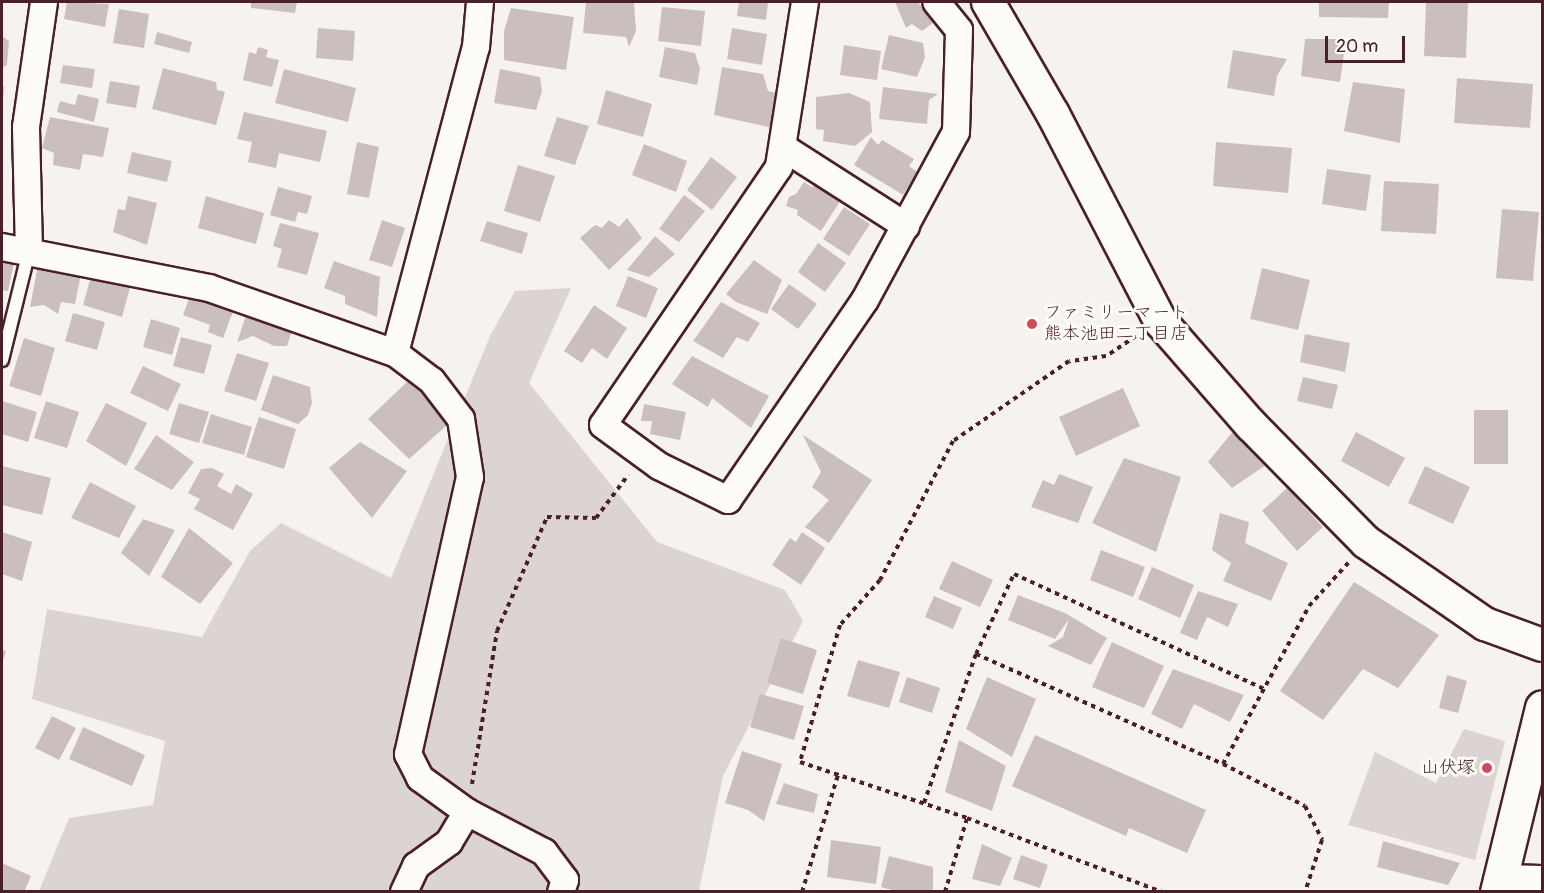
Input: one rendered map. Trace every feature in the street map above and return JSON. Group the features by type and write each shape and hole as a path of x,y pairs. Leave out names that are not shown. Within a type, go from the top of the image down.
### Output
{"main road":[{"path":"1499,886 1542,707"}],"street":[{"path":"29,251 26,127 44,2"},
{"path":"395,353 476,47 480,2"},
{"path":"805,2 784,148 779,167 603,425 644,454 728,500 865,300 956,132 959,30 936,2"},
{"path":"988,2 1053,114 1159,318 1251,425 1366,542 1485,624 1542,645"},
{"path":"784,148 906,226"},
{"path":"2,247 209,288 395,353 432,381 461,419 469,454 470,477 408,754 420,778 467,812 544,852 565,880 561,891"},
{"path":"404,891 416,866 449,842 467,812"},
{"path":"1499,886 1542,882"}],"lane":[{"path":"2,360 29,251"}],"path":[{"path":"1159,318 1106,356 1069,361 953,441 880,580 840,625 800,762 967,818 1162,891"},
{"path":"467,812 497,631 547,517 596,518 644,454"},
{"path":"1223,764 1309,606 1366,542"},
{"path":"924,803 976,654 1014,574 1264,689"},
{"path":"976,654 1223,764 1305,806 1322,840 1305,891"},
{"path":"802,891 838,775"},
{"path":"945,891 967,818"}],"shaded area":[{"path":"571,288 529,383 657,542 785,590 803,621 723,776 699,891 39,891 69,818 153,805 165,741 32,699 47,609 202,637 250,551 281,523 391,578 490,336 515,291"},
{"path":"1464,729 1505,741 1475,860 1348,825 1375,752 1436,783"}],"building":[{"path":"67,2 109,4 105,27 64,19"},
{"path":"251,2 297,2 295,13 251,8"},
{"path":"586,2 634,3 636,31 629,47 626,37 583,33"},
{"path":"739,2 768,2 766,20 737,16"},
{"path":"895,2 918,2 933,23 922,31 912,24 906,28"},
{"path":"1319,2 1389,2 1388,18 1319,17"},
{"path":"1426,2 1468,2 1466,58 1424,56"},
{"path":"662,7 705,11 701,46 658,41"},
{"path":"511,8 574,17 566,70 504,60 504,31"},
{"path":"119,9 149,14 144,48 113,43"},
{"path":"318,28 355,31 353,61 316,58"},
{"path":"732,28 767,34 762,65 727,59"},
{"path":"157,32 192,42 189,53 154,44"},
{"path":"889,35 923,43 925,57 917,77 881,69"},
{"path":"2,36 9,41 7,65 2,68"},
{"path":"1305,39 1346,39 1340,82 1301,76"},
{"path":"844,45 881,51 877,80 840,75"},
{"path":"258,47 268,50 266,57 279,60 272,87 243,80 249,52 256,54"},
{"path":"665,47 695,53 700,69 697,85 659,77"},
{"path":"1233,50 1287,59 1277,76 1274,96 1227,88"},
{"path":"63,65 95,69 92,88 60,83"},
{"path":"722,67 763,74 768,91 777,93 773,128 714,115"},
{"path":"163,68 216,82 217,90 225,92 216,125 152,109"},
{"path":"284,69 356,88 348,122 275,103"},
{"path":"500,69 540,77 542,91 536,110 494,103"},
{"path":"1457,78 1533,84 1530,128 1454,123"},
{"path":"110,81 140,86 136,108 106,103"},
{"path":"1353,82 1405,89 1400,143 1344,131"},
{"path":"2,86 4,86 3,102 2,102"},
{"path":"883,87 938,94 929,100 927,124 879,119"},
{"path":"606,90 652,104 643,137 597,124"},
{"path":"849,93 870,102 872,132 855,146 823,141 824,130 816,129 816,97"},
{"path":"78,94 99,99 94,122 57,112 60,101 75,105"},
{"path":"244,112 327,131 320,162 279,153 276,168 248,162 252,142 237,139"},
{"path":"50,117 109,128 103,157 83,154 80,170 53,165 54,153 42,148"},
{"path":"557,117 589,126 575,165 544,156"},
{"path":"871,137 878,145 882,140 914,159 909,166 917,172 903,195 854,165"},
{"path":"357,142 379,147 369,198 347,194"},
{"path":"1216,142 1292,148 1288,193 1213,186"},
{"path":"644,144 687,161 676,192 632,175"},
{"path":"132,152 172,161 167,182 127,173"},
{"path":"711,157 737,177 712,210 687,190"},
{"path":"518,165 555,176 540,222 504,211"},
{"path":"1327,169 1371,175 1366,211 1322,204"},
{"path":"1384,181 1439,184 1436,234 1381,231"},
{"path":"804,182 812,187 818,183 842,198 821,231 797,215 798,210 786,206 789,197 796,194"},
{"path":"278,187 312,196 307,214 298,212 295,222 270,215"},
{"path":"684,195 705,211 679,242 659,229"},
{"path":"128,196 157,203 147,245 113,232 118,209 125,210"},
{"path":"206,196 264,213 256,244 198,228"},
{"path":"844,207 870,224 849,256 823,239"},
{"path":"1502,209 1539,212 1533,281 1496,278"},
{"path":"627,218 642,238 609,270 580,238 595,225 602,228 609,220 619,227"},
{"path":"382,220 405,228 392,267 369,260"},
{"path":"487,221 528,233 522,254 480,241"},
{"path":"280,223 319,233 307,275 277,267 282,249 273,246"},
{"path":"655,236 675,254 649,277 627,270"},
{"path":"818,243 846,263 825,292 798,272"},
{"path":"2,260 14,263 8,291 2,290"},
{"path":"754,260 782,280 767,314 736,302 726,294"},
{"path":"334,261 380,277 377,317 345,304 345,296 324,288"},
{"path":"38,265 81,274 75,304 61,302 58,314 44,305 30,307"},
{"path":"1262,268 1310,280 1298,330 1250,319"},
{"path":"93,269 132,280 122,317 83,305"},
{"path":"628,276 658,288 646,318 616,306"},
{"path":"789,284 817,304 798,329 771,309"},
{"path":"193,288 234,309 223,338 208,332 210,325 183,315"},
{"path":"721,302 760,323 748,342 737,337 723,358 693,341"},
{"path":"594,305 627,328 607,359 592,348 582,363 564,351"},
{"path":"248,310 294,324 287,346 274,346 253,336 237,342"},
{"path":"73,313 105,322 97,350 65,341"},
{"path":"151,319 180,328 172,355 143,347"},
{"path":"1305,334 1350,343 1345,372 1300,362"},
{"path":"181,337 212,345 204,374 173,366"},
{"path":"24,338 55,348 41,396 9,386"},
{"path":"237,353 269,363 256,401 224,391"},
{"path":"692,356 769,396 751,428 712,398 708,407 672,384"},
{"path":"143,366 181,384 168,411 130,393"},
{"path":"273,375 310,387 312,403 308,415 298,424 261,410"},
{"path":"1303,377 1338,385 1332,409 1297,401"},
{"path":"407,382 455,418 409,459 368,419"},
{"path":"1123,388 1140,426 1076,456 1059,417"},
{"path":"2,401 37,412 28,442 2,434"},
{"path":"46,401 79,412 67,448 34,438"},
{"path":"106,403 147,423 126,466 86,441"},
{"path":"179,403 209,412 199,443 169,434"},
{"path":"644,404 686,412 680,440 650,434 652,421 641,421"},
{"path":"1474,410 1508,410 1508,464 1474,464"},
{"path":"211,414 252,427 244,455 202,443"},
{"path":"259,417 296,429 284,469 246,457"},
{"path":"1234,430 1250,443 1266,465 1232,488 1208,462"},
{"path":"1356,432 1405,458 1389,487 1341,461"},
{"path":"156,435 194,462 172,490 134,469"},
{"path":"803,435 872,480 829,543 805,527 829,500 812,487 821,472"},
{"path":"360,442 407,471 372,518 329,468"},
{"path":"1124,458 1181,477 1156,552 1092,523"},
{"path":"2,466 51,478 42,515 2,505"},
{"path":"1425,466 1470,487 1453,524 1408,503"},
{"path":"212,468 224,474 217,486 231,494 236,484 253,494 233,530 194,509 200,499 188,493 201,469"},
{"path":"1059,474 1093,487 1078,523 1031,507 1043,480 1054,485"},
{"path":"90,482 136,506 119,538 71,518"},
{"path":"1287,488 1323,527 1297,551 1262,511"},
{"path":"1220,513 1249,522 1245,543 1288,563 1271,601 1223,581 1231,563 1212,550"},
{"path":"143,519 175,530 149,576 121,553"},
{"path":"189,528 233,563 200,604 161,577"},
{"path":"2,532 32,542 22,581 2,574"},
{"path":"802,532 825,548 801,585 772,565 790,538 796,542"},
{"path":"1101,550 1145,567 1133,597 1090,580"},
{"path":"952,561 993,580 980,607 939,589"},
{"path":"1152,567 1194,585 1180,618 1138,599"},
{"path":"1354,582 1439,635 1398,688 1363,669 1323,720 1280,691"},
{"path":"1198,591 1238,604 1228,627 1207,617 1197,640 1180,633"},
{"path":"1018,595 1065,613 1107,638 1091,665 1048,646 1063,637 1069,619 1055,639 1008,620"},
{"path":"934,596 962,608 953,629 925,617"},
{"path":"781,638 817,650 803,694 767,683"},
{"path":"1112,642 1164,666 1144,708 1092,687"},
{"path":"2,650 6,651 2,664"},
{"path":"858,660 900,672 889,708 847,696"},
{"path":"1173,669 1244,695 1230,722 1194,704 1182,729 1151,714"},
{"path":"1447,675 1467,681 1458,713 1439,708"},
{"path":"907,677 940,688 932,713 899,702"},
{"path":"987,677 1036,699 1012,757 966,729"},
{"path":"760,694 804,706 794,740 750,727"},
{"path":"52,716 76,728 59,760 35,748"},
{"path":"83,727 145,755 132,786 69,759"},
{"path":"1035,735 1206,810 1187,853 1129,828 1126,836 1012,786"},
{"path":"959,740 1006,766 992,811 945,792"},
{"path":"742,751 782,764 764,821 748,810 725,803"},
{"path":"784,783 818,794 814,813 776,804"},
{"path":"831,840 881,847 876,884 827,877"},
{"path":"1383,841 1460,863 1448,885 1377,867"},
{"path":"982,844 1012,858 1000,886 972,879"},
{"path":"1021,855 1048,865 1040,888 1013,879"},
{"path":"889,856 933,867 933,892 899,892 881,887"},
{"path":"2,863 31,876 24,892 2,892"}],"place":[{"name":"ファミリーマート 熊本池田二丁目店","path":"1032,324"},
{"name":"山伏塚","path":"1487,768"}]}
